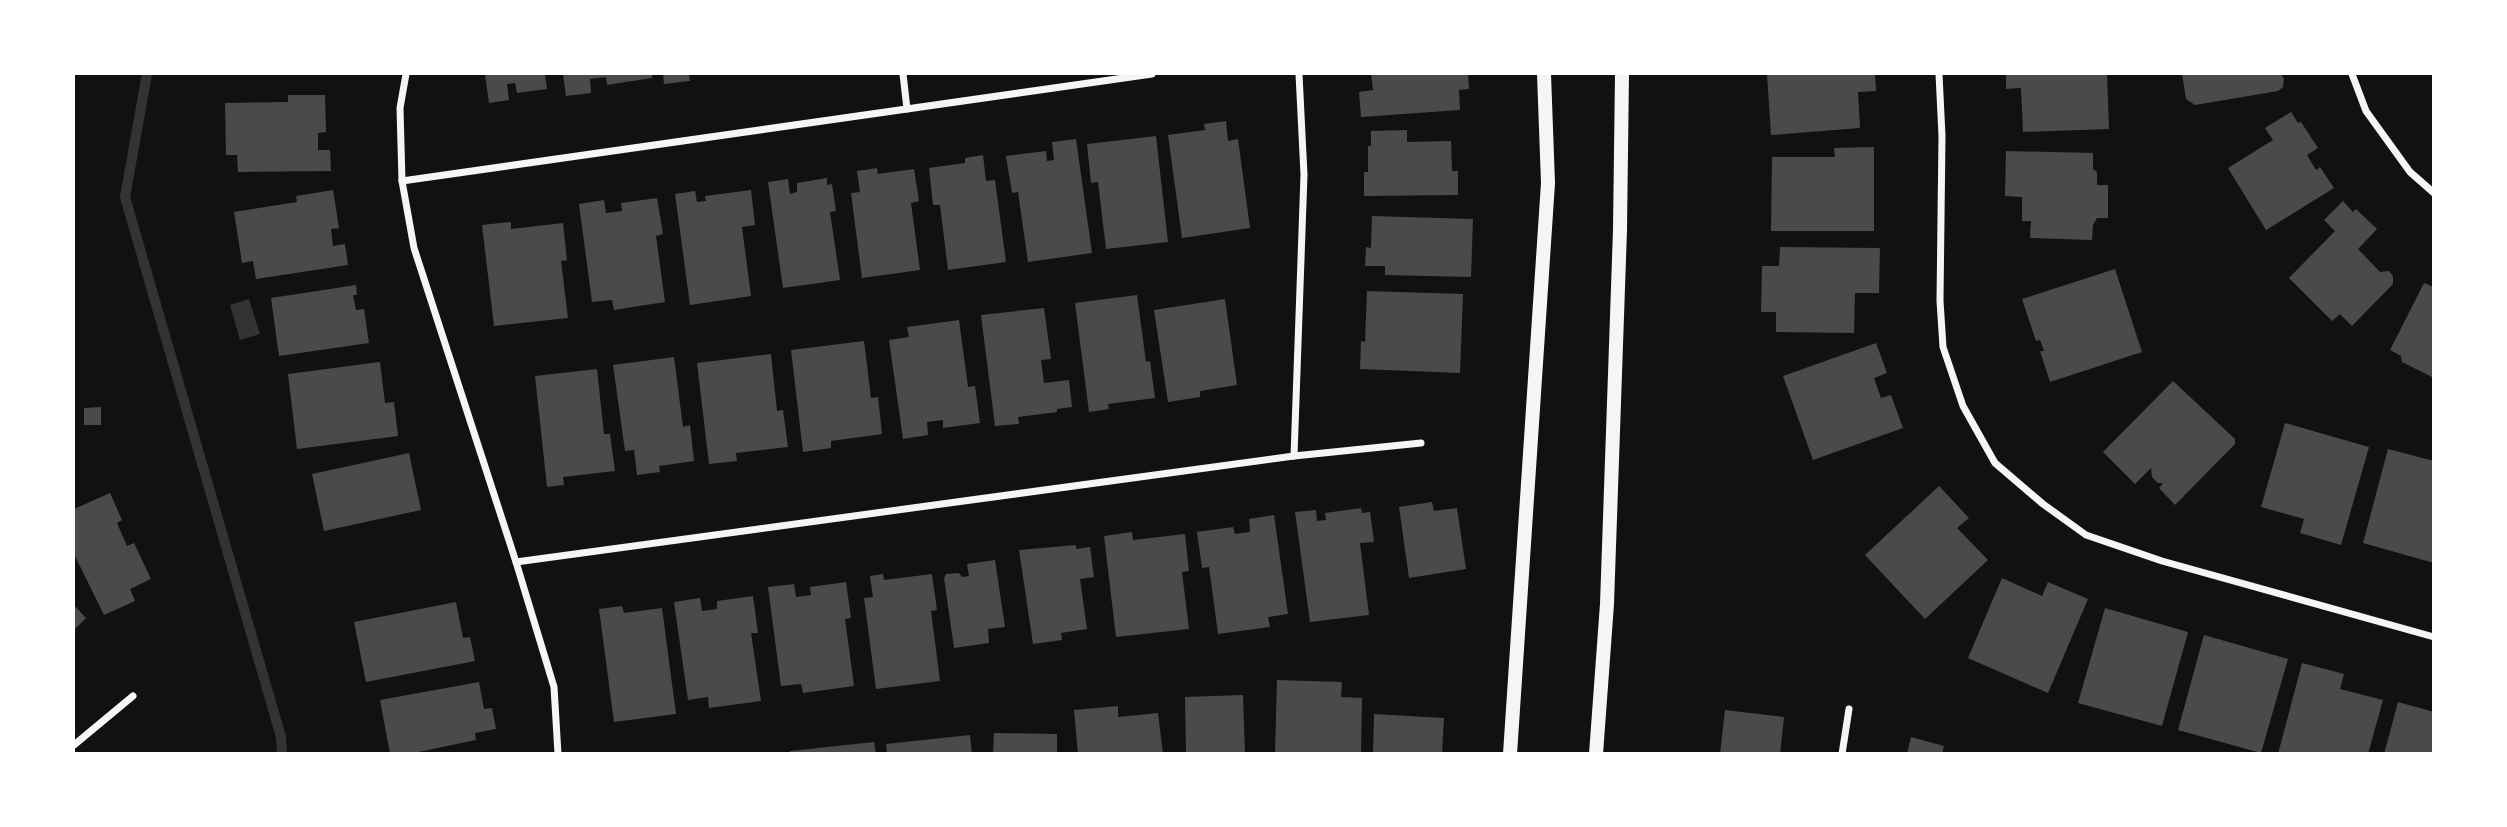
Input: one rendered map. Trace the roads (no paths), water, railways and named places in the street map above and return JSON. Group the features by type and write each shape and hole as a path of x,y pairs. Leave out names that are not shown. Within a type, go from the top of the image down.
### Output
{"main road":[{"path":"1510,754 1548,183 1544,74"},
{"path":"1596,754 1607,604 1620,230 1622,74"}],"street":[{"path":"406,74 400,108 402,181 414,248 554,687 558,754"},
{"path":"903,74 907,109"},
{"path":"402,181 1152,74"},
{"path":"1293,456 1304,175 1299,74"},
{"path":"1939,74 1942,136 1940,300 1943,347 1963,406 1996,463 2043,504 2086,535 2162,561 2434,636"},
{"path":"2352,74 2365,111 2410,172 2434,193"},
{"path":"516,562 1293,456 1422,443"},
{"path":"74,745 133,696"},
{"path":"1842,754 1849,709"}],"waterway":[{"path":"147,74 125,197 281,737 282,754"}]}
